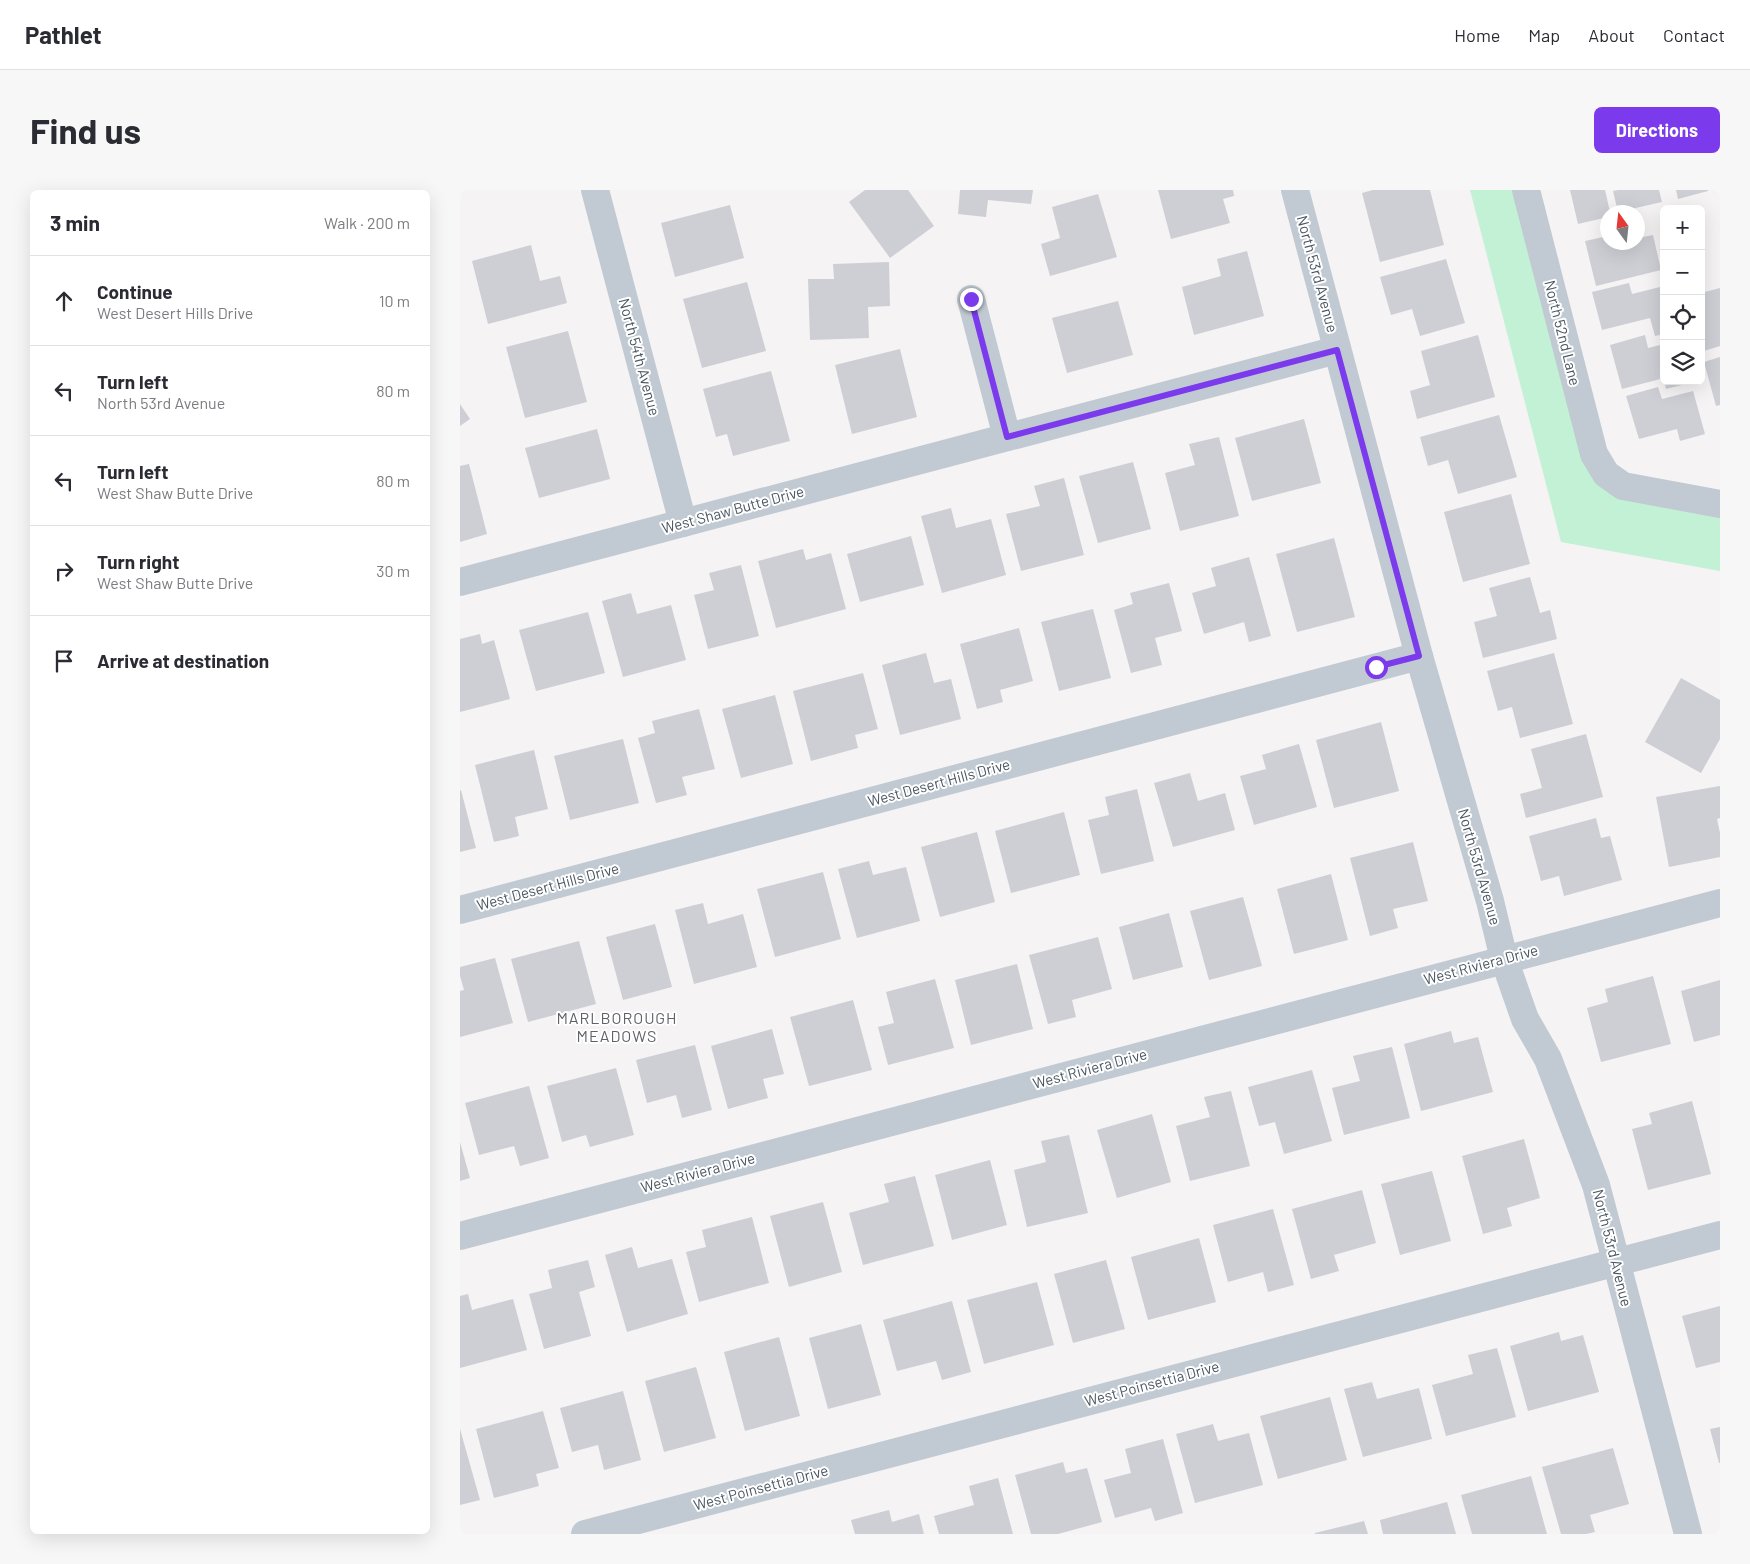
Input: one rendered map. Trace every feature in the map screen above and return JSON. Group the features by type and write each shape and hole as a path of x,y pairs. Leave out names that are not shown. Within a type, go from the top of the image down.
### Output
{"street":[{"name":"North 54th Avenue","path":"595,190 683,523"},
{"name":"North 53rd Avenue","path":"1295,190 1419,656 1490,902 1504,959 1525,1019 1548,1059 1596,1185 1688,1534"},
{"name":"North 52nd Lane","path":"1526,190 1594,454 1606,474 1623,486 1720,504"},
{"path":"971,299 1007,437"},
{"name":"West Shaw Butte Drive","path":"460,582 1337,350"},
{"name":"West Desert Hills Drive","path":"460,910 1419,656"},
{"name":"West Riviera Drive","path":"460,1236 1720,903"},
{"name":"West Poinsettia Drive","path":"585,1534 1720,1235"}],"green space":[{"path":"1470,190 1526,190 1606,474 1720,504 1720,571 1561,542"}],"building":[{"path":"865,190 908,190 934,226 890,258 849,202"},
{"path":"960,190 1033,190 1031,204 988,200 986,217 958,214"},
{"path":"1158,190 1233,190 1234,196 1223,199 1230,223 1171,239"},
{"path":"1373,190 1430,190 1444,245 1380,262 1362,193"},
{"path":"1570,190 1605,190 1608,205 1600,205 1600,219 1578,224"},
{"path":"1659,190 1662,202 1645,206 1616,205 1613,191"},
{"path":"1676,190 1708,190 1708,191 1678,199"},
{"path":"1098,194 1117,257 1050,276 1041,244 1060,238 1052,207"},
{"path":"730,205 744,258 675,277 661,223"},
{"path":"1653,235 1660,270 1596,286 1585,241 1600,238 1600,250 1645,250 1645,237"},
{"path":"531,245 540,281 560,276 567,303 488,324 472,261"},
{"path":"1247,251 1264,316 1194,335 1182,287 1221,276 1217,259"},
{"path":"1446,259 1465,323 1420,336 1412,309 1391,315 1380,277"},
{"path":"889,262 890,306 868,307 869,338 810,340 808,279 834,279 833,264"},
{"path":"747,282 766,351 702,368 683,299"},
{"path":"1629,283 1632,294 1660,287 1660,335 1655,336 1650,318 1602,330 1592,292"},
{"path":"1720,288 1720,346 1705,351 1705,295 1705,292"},
{"path":"1118,301 1133,355 1067,373 1052,318"},
{"path":"568,331 587,402 525,418 506,347"},
{"path":"1478,335 1495,397 1417,419 1410,391 1430,385 1421,351"},
{"path":"1645,335 1648,348 1660,345 1660,379 1622,389 1610,345"},
{"path":"900,349 917,417 852,434 835,365"},
{"path":"1720,357 1720,405 1716,406 1705,362"},
{"path":"771,371 790,441 733,456 727,434 716,437 703,389"},
{"path":"1665,385 1682,385 1666,389"},
{"path":"1658,387 1662,399 1693,391 1705,434 1680,441 1677,429 1639,439 1626,396"},
{"path":"460,404 470,419 460,426"},
{"path":"1499,415 1517,477 1458,494 1448,460 1428,466 1420,437"},
{"path":"1304,419 1321,483 1252,501 1235,438"},
{"path":"597,429 610,479 539,498 525,448"},
{"path":"1219,437 1239,516 1180,531 1165,473 1195,465 1189,444"},
{"path":"1133,462 1151,529 1098,543 1079,476"},
{"path":"469,464 487,534 460,542 460,466"},
{"path":"1064,478 1084,555 1021,571 1006,514 1040,506 1034,486"},
{"path":"1511,494 1530,564 1463,582 1444,512"},
{"path":"951,508 956,528 991,519 1006,575 942,593 921,516"},
{"path":"911,536 924,585 860,602 847,554"},
{"path":"1334,538 1355,617 1297,632 1276,554"},
{"path":"803,549 806,560 831,553 846,609 776,628 758,561"},
{"path":"1249,557 1271,636 1249,642 1244,622 1204,634 1192,593 1216,586 1211,568"},
{"path":"741,565 759,636 708,649 694,595 714,590 709,573"},
{"path":"1530,577 1540,613 1550,610 1557,639 1483,658 1474,622 1497,616 1489,588"},
{"path":"1169,583 1182,631 1155,638 1162,665 1131,673 1114,610 1133,604 1130,593"},
{"path":"631,593 637,614 671,605 686,660 623,677 602,601"},
{"path":"1093,609 1111,678 1059,691 1041,622"},
{"path":"588,612 605,673 536,691 519,630"},
{"path":"1019,628 1033,681 1000,690 1003,702 977,709 960,644"},
{"path":"480,634 482,644 494,640 510,699 460,712 460,639"},
{"path":"926,653 934,683 951,679 961,719 900,735 882,665"},
{"path":"1554,653 1573,724 1520,738 1512,707 1498,711 1487,671"},
{"path":"863,673 878,729 855,735 858,748 811,761 793,691"},
{"path":"1681,678 1720,700 1720,739 1701,773 1645,742"},
{"path":"775,695 793,764 741,778 722,709"},
{"path":"699,709 715,769 682,777 687,795 656,803 638,738 655,733 652,721"},
{"path":"1381,722 1399,791 1334,808 1316,740"},
{"path":"1586,734 1603,797 1526,818 1520,794 1542,788 1531,749"},
{"path":"623,739 639,803 570,820 554,756"},
{"path":"1299,744 1317,807 1254,825 1240,776 1266,769 1262,755"},
{"path":"534,750 548,809 515,817 519,836 494,842 475,765"},
{"path":"1190,773 1198,801 1225,793 1235,830 1173,847 1154,783"},
{"path":"1720,786 1720,818 1717,819 1720,833 1720,857 1669,867 1656,797"},
{"path":"1137,789 1154,861 1101,874 1088,820 1109,815 1105,797"},
{"path":"460,791 476,848 460,852"},
{"path":"1064,812 1080,875 1011,893 995,831"},
{"path":"1596,818 1601,838 1610,836 1622,880 1564,896 1559,876 1541,881 1529,836"},
{"path":"977,832 995,902 940,917 921,847"},
{"path":"1413,842 1428,901 1393,909 1398,928 1370,936 1350,858"},
{"path":"869,861 873,875 906,867 920,921 857,938 838,869"},
{"path":"823,872 841,939 775,957 757,889"},
{"path":"1331,874 1348,940 1294,954 1277,889"},
{"path":"1243,897 1262,966 1209,980 1190,911"},
{"path":"703,903 708,924 743,914 757,967 694,984 675,910"},
{"path":"1169,913 1183,967 1133,980 1119,927"},
{"path":"655,924 672,987 623,1000 606,937"},
{"path":"1098,937 1112,989 1072,1000 1076,1017 1048,1024 1029,955"},
{"path":"579,941 596,1004 528,1022 511,959"},
{"path":"495,958 513,1023 460,1037 460,991 464,990 460,976 460,967"},
{"path":"1017,964 1033,1029 971,1045 955,980"},
{"path":"1653,976 1671,1044 1601,1062 1587,1008 1608,1002 1605,989"},
{"path":"935,979 954,1048 888,1065 878,1027 894,1023 886,992"},
{"path":"1720,980 1720,1035 1694,1042 1681,991"},
{"path":"853,1000 872,1070 809,1086 790,1017"},
{"path":"772,1029 784,1074 763,1079 768,1098 728,1109 711,1046"},
{"path":"1451,1031 1454,1043 1478,1037 1493,1092 1421,1111 1404,1044"},
{"path":"695,1045 712,1110 682,1118 676,1095 647,1103 636,1060"},
{"path":"1392,1047 1410,1118 1344,1135 1332,1088 1360,1081 1353,1056"},
{"path":"616,1068 634,1135 590,1147 586,1135 562,1142 547,1086"},
{"path":"1312,1070 1332,1141 1284,1154 1275,1122 1259,1126 1248,1087"},
{"path":"529,1086 549,1158 520,1166 514,1146 479,1155 465,1103"},
{"path":"1231,1091 1250,1166 1190,1181 1176,1126 1210,1117 1204,1097"},
{"path":"1692,1101 1711,1174 1648,1190 1632,1129 1652,1124 1649,1113"},
{"path":"1152,1114 1171,1182 1117,1198 1097,1130"},
{"path":"1069,1135 1088,1213 1027,1227 1014,1170 1046,1162 1041,1141"},
{"path":"1524,1139 1540,1198 1507,1208 1512,1226 1483,1234 1462,1156"},
{"path":"460,1142 470,1178 460,1181"},
{"path":"990,1160 1007,1225 952,1240 935,1175"},
{"path":"1432,1171 1451,1241 1400,1255 1381,1184"},
{"path":"915,1176 934,1246 863,1265 849,1213 889,1202 884,1184"},
{"path":"1362,1190 1376,1243 1334,1255 1339,1271 1311,1279 1292,1209"},
{"path":"823,1202 842,1272 789,1287 770,1216"},
{"path":"1273,1209 1294,1285 1268,1292 1263,1272 1228,1282 1213,1225"},
{"path":"752,1217 769,1283 699,1302 686,1252 706,1247 702,1230"},
{"path":"1199,1238 1216,1302 1148,1320 1131,1257"},
{"path":"632,1247 638,1268 672,1259 688,1314 627,1332 605,1255"},
{"path":"588,1260 595,1287 579,1292 591,1336 544,1349 529,1294 552,1288 548,1270"},
{"path":"1106,1260 1125,1329 1073,1343 1054,1274"},
{"path":"1037,1282 1054,1345 984,1364 967,1300"},
{"path":"468,1294 472,1310 513,1299 527,1350 460,1368 460,1296"},
{"path":"952,1301 971,1372 942,1380 936,1361 897,1371 883,1320"},
{"path":"1720,1306 1720,1362 1696,1368 1682,1316"},
{"path":"861,1324 881,1395 828,1409 809,1338"},
{"path":"1559,1332 1561,1341 1583,1335 1599,1392 1528,1411 1510,1346"},
{"path":"779,1337 800,1416 745,1431 724,1352"},
{"path":"1497,1348 1516,1417 1446,1436 1432,1385 1473,1374 1468,1355"},
{"path":"696,1367 716,1438 664,1452 645,1381"},
{"path":"1372,1382 1377,1399 1419,1388 1432,1439 1363,1457 1344,1389"},
{"path":"623,1391 641,1460 604,1470 598,1445 572,1452 560,1408"},
{"path":"1330,1397 1347,1460 1278,1479 1260,1416"},
{"path":"543,1411 559,1468 536,1474 539,1486 494,1498 476,1429"},
{"path":"1213,1424 1218,1441 1249,1433 1263,1485 1195,1503 1176,1434"},
{"path":"1720,1427 1720,1463 1719,1463 1710,1429"},
{"path":"460,1429 480,1500 460,1505"},
{"path":"1163,1439 1183,1513 1155,1521 1151,1508 1115,1518 1104,1480 1131,1473 1125,1449"},
{"path":"1613,1448 1629,1504 1590,1515 1595,1532 1561,1534 1542,1467"},
{"path":"1063,1462 1066,1473 1087,1468 1102,1522 1058,1534 1031,1534 1015,1475"},
{"path":"1531,1476 1547,1534 1472,1534 1461,1495"},
{"path":"998,1478 1013,1534 939,1534 934,1516 974,1505 969,1486"},
{"path":"1447,1502 1456,1534 1383,1534 1380,1520"},
{"path":"889,1510 892,1522 919,1514 924,1534 855,1534 851,1520"},
{"path":"1364,1521 1368,1534 1315,1534 1315,1533"}],"district":[{"name":"MARLBOROUGH MEADOWS","path":"617,1027"}],"route":[{"path":"971,299 1007,437 1337,350 1419,656 1376,667"}]}
